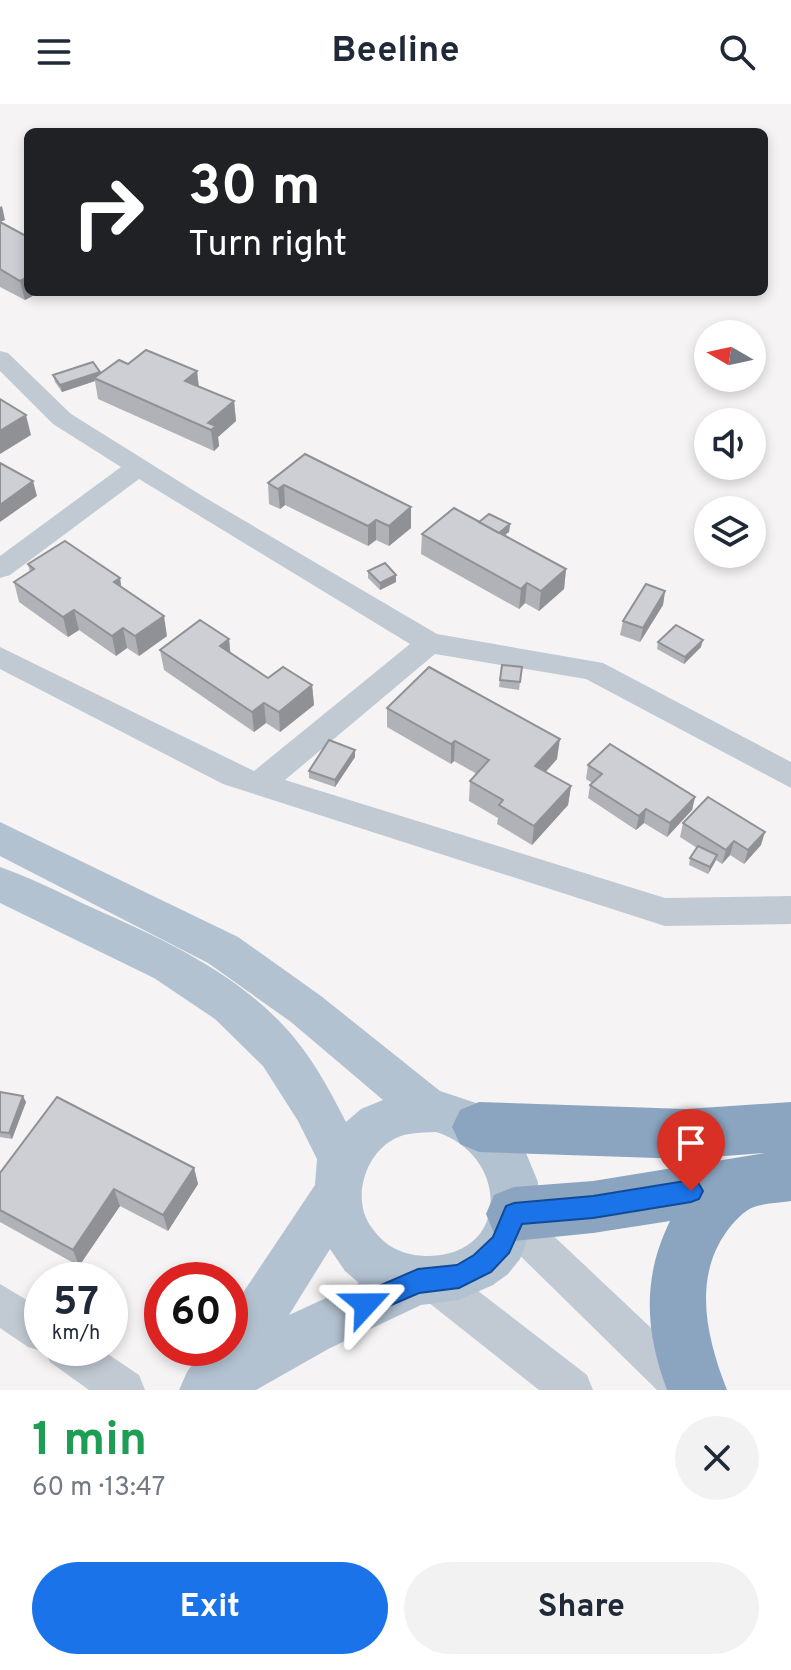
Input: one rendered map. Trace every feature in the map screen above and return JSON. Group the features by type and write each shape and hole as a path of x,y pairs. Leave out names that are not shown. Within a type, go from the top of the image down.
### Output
{"highway":[{"path":"454,1119 686,1134 791,1127"},
{"path":"513,1218 765,1180"},
{"path":"697,1390 685,1364 676,1320 678,1278 689,1240 710,1209 765,1180"}],"main road":[{"path":"0,838 223,950 454,1119 497,1144 510,1165 516,1189 513,1218 501,1245 483,1263 459,1276 426,1281 312,1330 204,1390"},
{"path":"0,884 175,969 258,1028 308,1096 340,1179 340,1218 351,1241 369,1260 392,1274 426,1281"},
{"path":"204,1390 279,1287 340,1179 356,1143 377,1124 403,1114 454,1119"}],"street":[{"path":"0,358 62,419 430,643 593,670 791,776"},
{"path":"0,569 138,467"},
{"path":"259,784 430,643"},
{"path":"0,657 234,776 259,784 665,912 791,910"},
{"path":"513,1218 686,1390"},
{"path":"426,1281 572,1390"},
{"path":"0,1304 24,1321"},
{"path":"90,1366 124,1390"}],"building":[{"path":"0,222 24,235 24,279 20,281 0,269"},
{"path":"146,350 197,371 185,381 234,401 208,423 216,426 211,430 94,378 119,360 128,364"},
{"path":"93,362 100,372 60,385 53,375"},
{"path":"0,399 26,415 0,431"},
{"path":"305,454 411,507 389,526 376,520 368,526 284,485 278,489 268,483"},
{"path":"0,463 33,481 0,505"},
{"path":"454,508 566,569 541,591 527,583 521,589 422,534"},
{"path":"489,514 510,524 499,533 479,522"},
{"path":"65,541 120,578 114,582 164,616 135,636 123,628 112,636 74,610 63,617 14,582 34,569 28,564"},
{"path":"385,563 396,575 380,583 368,571"},
{"path":"646,584 665,591 643,628 623,621"},
{"path":"200,620 229,639 220,646 268,678 283,667 312,685 279,712 264,703 252,712 160,650"},
{"path":"676,625 703,640 685,657 658,642"},
{"path":"502,665 522,667 520,682 500,680"},
{"path":"429,667 560,739 535,766 571,786 534,826 499,805 503,800 470,781 489,760 455,741 451,744 387,708"},
{"path":"329,740 355,750 335,780 309,771"},
{"path":"610,744 695,797 670,823 646,809 639,816 590,785 602,774 588,765"},
{"path":"708,797 765,832 748,850 734,841 726,850 683,823"},
{"path":"698,846 717,855 710,867 690,858"},
{"path":"0,1092 23,1096 9,1133 0,1132"},
{"path":"57,1097 194,1168 163,1215 114,1189 73,1250 0,1210 0,1173"}],"route":[{"path":"366,1304 418,1281 459,1276 483,1263 501,1245 514,1214 593,1207 691,1191"}]}
